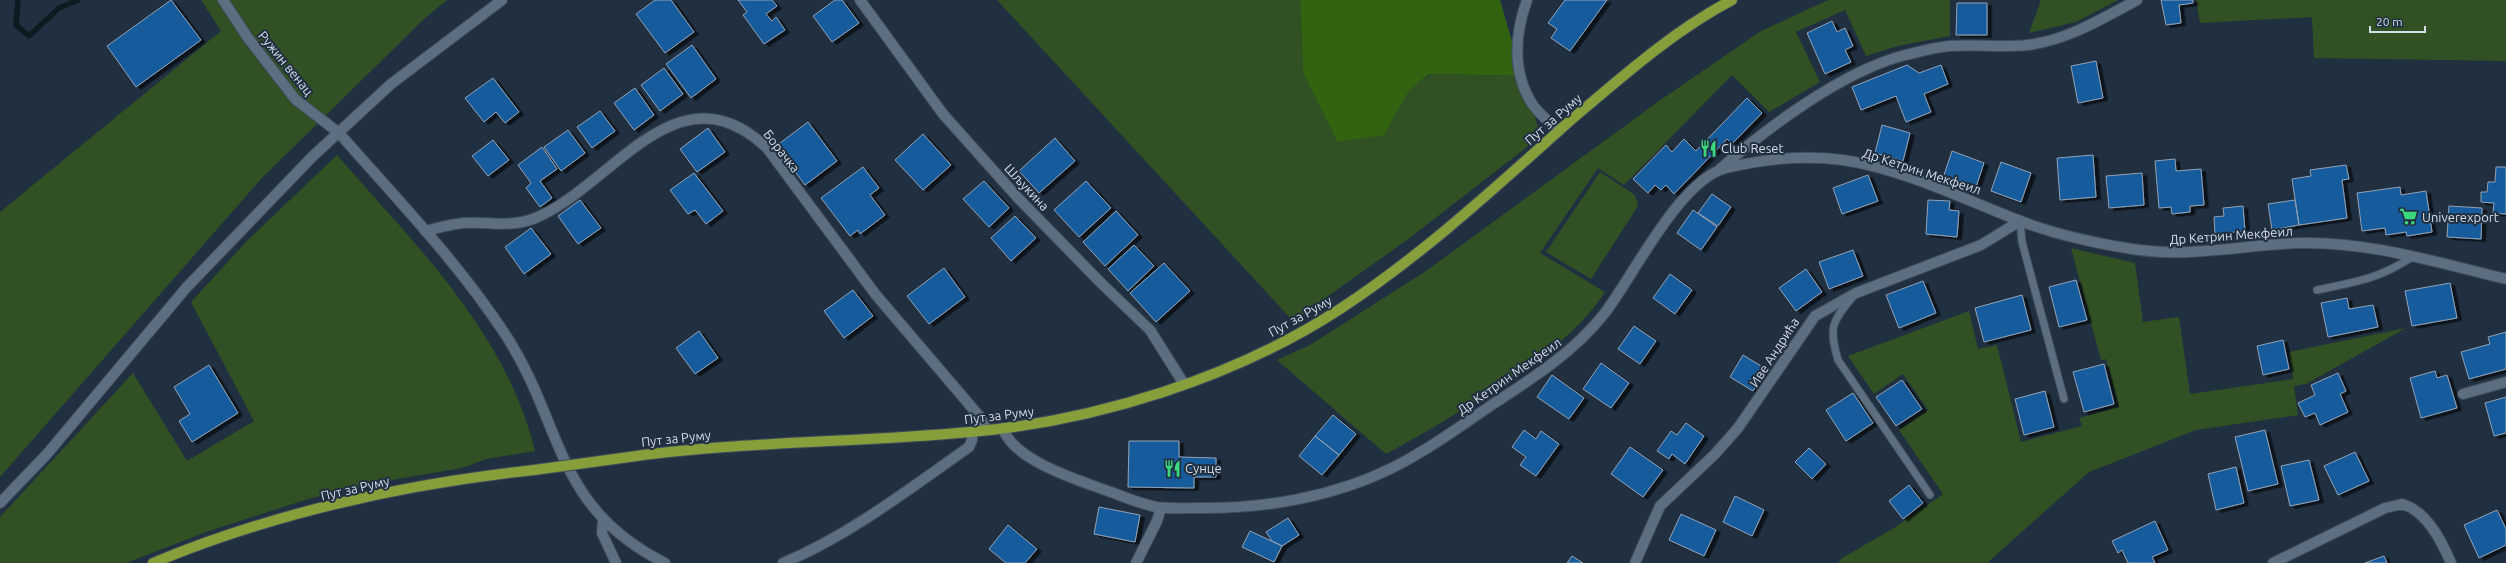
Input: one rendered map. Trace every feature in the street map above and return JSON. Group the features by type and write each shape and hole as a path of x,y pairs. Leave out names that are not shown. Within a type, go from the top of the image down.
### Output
{"main road":[{"name":"Пут за Руму","path":"153,563 284,518 386,493 489,475 740,444 817,443 972,432 1004,428 1102,410 1184,384 1253,355 1301,332 1341,308 1425,246 1635,65 1681,31 1732,0"}],"street":[{"name":"Ружин венац","path":"223,0 248,38 295,99 339,132 425,231 505,334 526,372 568,470 589,504 602,518 634,545 666,563"},
{"path":"0,503 46,454 186,288 242,228 339,132 391,84 502,0"},
{"name":"Шљукина","path":"860,0 944,114 1024,204 1102,284 1150,330 1184,384"},
{"path":"1527,0 1520,20 1516,41 1520,76 1531,103 1559,131"},
{"path":"1720,169 1753,140 1794,111 1877,65 1904,56 1949,46 2028,45 2053,40 2080,30 2137,0"},
{"name":"Борачка","path":"425,231 465,223 494,225 515,224 532,219 566,200 651,135 681,121 712,118 732,124 753,134 767,148 863,278 983,420 987,430"},
{"name":"Др Кетрин Мекфеил","path":"1004,428 1006,438 1025,455 1045,466 1137,502 1161,508 1224,509 1279,504 1339,488 1392,468 1439,440 1563,357 1604,314 1641,256 1676,208 1700,183 1720,169 1766,161 1803,159 1843,160 1882,170 1985,205 2020,221 2083,239 2161,253 2222,251 2300,243 2353,246 2412,257 2506,279"},
{"name":"Иве Андрића","path":"1635,563 1660,506 1715,454 1738,428 1810,320 1856,293 1972,249 2020,221"},
{"path":"2463,394 2506,382"},
{"path":"783,563 826,543 897,498 969,447 972,440 972,432"},
{"path":"2273,563 2385,508 2402,504 2420,515 2429,525 2438,536 2451,563"},
{"path":"1136,563 1157,521 1161,508"},
{"path":"602,518 602,533 616,563"}],"lane":[{"path":"2020,221 2022,242 2064,399"},
{"path":"2317,290 2366,280 2390,271 2412,257"},
{"path":"1856,293 1838,314 1833,323 1832,338 1838,360 1930,495"}],"green space":[{"path":"201,0 447,0 424,19 261,179 0,477 0,212 221,31"},
{"path":"997,0 1300,0 1303,72 1384,135 1409,91 1430,74 1522,76 1541,136 1407,240 1293,321"},
{"path":"1300,0 1500,0 1522,76 1429,74 1409,91 1384,135 1338,142 1303,72"},
{"path":"1828,0 1950,0 1950,36 1898,46 1866,56 1845,10 1796,32 1820,82 1769,112 1732,75 1624,185 1598,168 1540,253 1605,292 1582,321 1555,346 1540,358 1467,407 1386,454 1277,360 1310,345 1426,271 1659,101 1761,31"},
{"path":"2041,0 2118,0 2076,22 2029,33"},
{"path":"2196,0 2506,0 2506,61 2314,58 2312,17 2200,23"},
{"path":"337,155 426,257 480,328 503,366 521,407 535,451 486,459 462,468 397,479 308,499 209,531 126,563 0,563 0,517 133,373 187,461 254,421 191,302 247,241"},
{"path":"1600,172 1635,195 1638,206 1591,279 1546,252"},
{"path":"2071,248 2135,263 2143,322 2179,317 2190,394 2293,379 2289,352 2406,328 2306,384 2294,386 2298,415 2196,430 2089,472 1987,563 1838,563 1842,558 1894,528 1943,494 1899,430 1928,410 1903,374 1874,394 1848,356 1969,311 1978,349 1997,345 2021,442 2082,426 2079,418 2119,407 2106,359 2101,360"}],"building":[{"path":"171,0 201,40 136,87 107,46"},
{"path":"655,0 671,0 694,32 665,53 636,14"},
{"path":"738,0 772,0 777,6 766,14 772,21 776,17 785,30 764,44 743,15 747,12"},
{"path":"835,0 842,0 859,23 832,42 813,16"},
{"path":"1565,0 1607,0 1570,51 1551,38 1557,29 1548,23"},
{"path":"2161,0 2193,0 2193,3 2179,5 2181,23 2166,25"},
{"path":"1957,3 1987,3 1987,35 1956,35"},
{"path":"1832,21 1837,32 1845,28 1853,46 1845,50 1851,62 1825,74 1807,33"},
{"path":"692,45 716,79 691,98 666,64"},
{"path":"2096,61 2103,98 2078,103 2071,66"},
{"path":"1907,65 1919,73 1941,65 1948,84 1924,94 1931,112 1906,122 1896,96 1861,110 1852,87"},
{"path":"664,68 683,94 660,111 641,85"},
{"path":"493,78 519,112 505,123 496,112 484,122 465,98"},
{"path":"635,88 654,115 634,130 614,103"},
{"name":"Club Reset","path":"1747,98 1762,113 1732,144 1727,139 1674,194 1666,185 1661,190 1655,185 1648,193 1633,179 1666,145 1672,152 1684,139 1696,151"},
{"path":"600,111 615,131 592,148 577,127"},
{"path":"808,122 837,161 805,185 776,146"},
{"path":"1882,125 1910,133 1903,161 1875,153"},
{"path":"708,128 725,152 697,172 680,149"},
{"path":"568,130 585,153 561,171 544,147"},
{"path":"923,134 951,165 923,190 895,160"},
{"path":"1055,138 1075,161 1039,193 1019,171"},
{"path":"493,140 509,160 488,176 472,156"},
{"path":"542,147 557,169 540,181 552,198 540,207 526,188 531,183 518,165"},
{"path":"1952,151 1984,163 1976,187 1944,175"},
{"path":"2093,155 2096,197 2060,200 2057,158"},
{"path":"2175,159 2176,171 2201,169 2204,205 2190,206 2190,212 2172,214 2171,207 2159,208 2155,161"},
{"path":"2001,162 2031,173 2021,202 1991,191"},
{"path":"2346,165 2349,179 2342,180 2347,218 2299,225 2292,179 2311,176 2310,170"},
{"path":"863,167 879,188 870,195 885,215 860,234 858,230 850,236 821,198"},
{"path":"2496,167 2506,167 2506,214 2493,213 2494,203 2481,202 2481,192 2487,192 2488,182 2495,182"},
{"path":"694,173 723,211 706,224 695,210 688,214 670,190"},
{"path":"2142,173 2144,205 2109,208 2106,176"},
{"path":"1868,175 1878,201 1842,214 1833,188"},
{"path":"984,181 1009,208 989,227 963,199"},
{"path":"1086,181 1111,208 1079,237 1054,210"},
{"path":"2400,187 2401,195 2426,191 2432,232 2407,236 2406,232 2386,235 2385,228 2362,231 2357,193"},
{"path":"1712,194 1731,207 1718,226 1698,213"},
{"path":"580,200 601,228 578,244 558,216"},
{"path":"1928,200 1950,201 1949,210 1959,211 1957,237 1926,234"},
{"path":"2295,200 2299,225 2272,230 2268,204"},
{"path":"2243,206 2245,231 2215,234 2214,217 2224,216 2223,208"},
{"path":"2449,206 2482,208 2481,239 2447,237"},
{"path":"1693,210 1717,227 1701,250 1677,233"},
{"path":"1116,211 1138,235 1105,266 1083,242"},
{"path":"1015,216 1036,238 1011,261 991,238"},
{"path":"531,228 551,254 524,274 505,247"},
{"path":"1134,245 1154,266 1128,291 1108,269"},
{"path":"1853,250 1863,276 1829,289 1819,262"},
{"path":"1164,263 1190,291 1156,322 1130,293"},
{"path":"944,268 965,297 929,324 907,296"},
{"path":"1806,269 1822,292 1796,311 1779,288"},
{"path":"1670,274 1692,290 1675,314 1653,298"},
{"path":"2076,280 2087,320 2059,327 2049,287"},
{"path":"1923,281 1936,313 1899,328 1886,295"},
{"path":"2450,283 2457,318 2412,326 2405,291"},
{"path":"853,290 873,316 844,338 824,311"},
{"path":"2022,295 2031,330 1984,342 1975,308"},
{"path":"2347,298 2349,309 2373,305 2378,327 2328,337 2321,303"},
{"path":"1634,326 1656,341 1640,364 1618,349"},
{"path":"699,331 718,358 695,374 676,348"},
{"path":"2506,332 2506,369 2469,379 2461,352 2490,344 2488,337"},
{"path":"2283,340 2289,369 2263,375 2257,346"},
{"path":"1743,355 1766,369 1753,391 1730,377"},
{"path":"1601,363 1629,383 1611,408 1583,389"},
{"path":"2104,364 2114,404 2084,412 2073,372"},
{"path":"209,365 238,413 192,442 179,421 190,414 174,387"},
{"path":"2435,371 2437,378 2447,375 2457,408 2421,418 2410,378"},
{"path":"2338,373 2346,391 2340,394 2348,412 2320,425 2315,413 2305,417 2298,403 2315,395 2311,385"},
{"path":"1552,375 1584,398 1569,419 1537,397"},
{"path":"1902,380 1922,409 1896,426 1876,397"},
{"path":"2045,391 2054,427 2024,435 2015,399"},
{"path":"1853,393 1873,423 1846,441 1826,410"},
{"path":"2506,397 2506,433 2494,436 2485,403"},
{"path":"1333,415 1356,434 1339,455 1315,436"},
{"path":"1686,423 1704,436 1685,464 1672,454 1669,459 1657,451 1671,431 1677,435"},
{"path":"1524,430 1536,439 1541,431 1559,444 1536,476 1520,465 1526,457 1512,447"},
{"path":"2265,430 2278,484 2248,491 2235,437"},
{"path":"1315,436 1339,455 1322,475 1299,456"},
{"name":"Сунце","path":"1129,441 1179,441 1179,457 1216,458 1216,477 1194,477 1194,488 1128,487"},
{"path":"1630,447 1663,470 1643,497 1611,474"},
{"path":"1809,448 1826,464 1812,479 1795,462"},
{"path":"2355,452 2369,481 2338,495 2324,466"},
{"path":"2309,460 2319,500 2290,506 2281,466"},
{"path":"2236,467 2244,503 2216,510 2208,474"},
{"path":"1909,485 1923,503 1903,519 1889,501"},
{"path":"1735,496 1764,510 1752,536 1723,522"},
{"path":"1099,507 1140,515 1135,542 1094,534"},
{"path":"2497,510 2506,529 2506,545 2479,558 2464,525"},
{"path":"1681,514 1716,530 1704,556 1669,540"},
{"path":"1288,518 1299,535 1282,546 1272,541 1266,532"},
{"path":"2155,521 2168,550 2152,557 2155,563 2128,563 2122,550 2118,553 2112,541"},
{"path":"1008,525 1037,549 1025,563 1006,563 989,549"},
{"path":"1250,531 1282,546 1274,562 1242,547"},
{"path":"1572,556 1583,563 1567,563"},
{"path":"2384,556 2387,563 2365,563"}],"waterway":[{"path":"18,0 16,25 29,36 59,8 78,0"}],"place":[{"name":"Club Reset","path":"1708,148"},
{"name":"Univerexport","path":"2409,217"},
{"name":"Сунце","path":"1172,468"}]}
